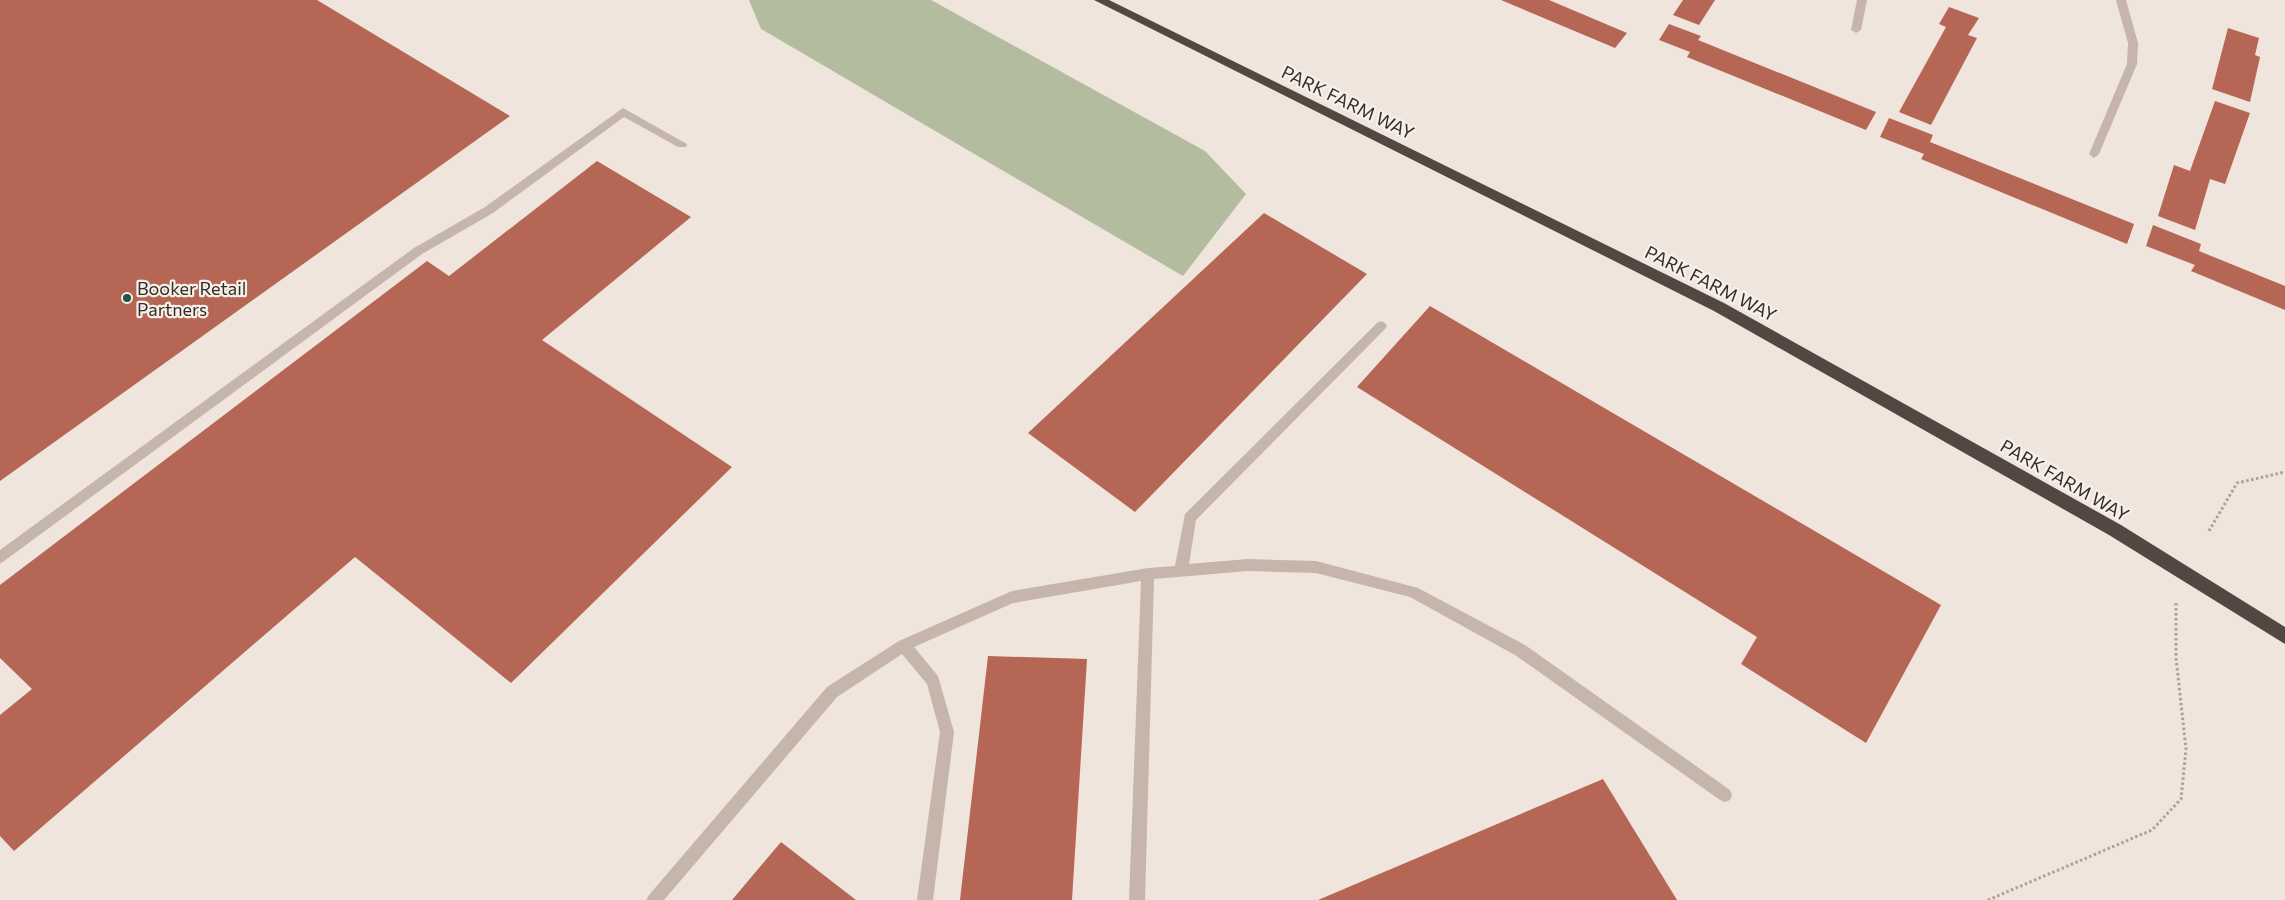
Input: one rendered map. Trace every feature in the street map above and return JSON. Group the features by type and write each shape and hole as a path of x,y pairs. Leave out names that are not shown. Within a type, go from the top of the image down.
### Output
{"highway":[{"name":"PARK FARM WAY","path":"1100,0 1719,307 2116,530 2285,636"}],"lane":[{"path":"1856,30 1862,0"},
{"path":"2094,154 2132,64 2133,43 2121,0"},
{"path":"0,558 418,251 489,210 623,112 682,144"},
{"path":"1181,572 1190,518 1381,326"},
{"path":"654,900 832,692 904,645 1012,597 1148,574 1248,565 1316,567 1413,592 1520,650 1725,795"},
{"path":"1137,900 1148,574"},
{"path":"904,645 933,681 947,732 925,900"}],"path":[{"path":"2209,531 2237,483 2285,472"},
{"path":"1988,900 2152,830 2181,799 2186,749 2176,658 2176,591"}],"green space":[{"path":"749,0 931,0 1205,151 1246,194 1183,276 761,29"}],"building":[{"name":"Booker Retail Partners","path":"0,0 317,0 510,116 0,481"},
{"path":"1501,0 1549,0 1627,33 1615,48"},
{"path":"1683,0 1715,0 1699,25 1673,15"},
{"path":"1949,7 1979,18 1968,35 1977,38 1931,125 1899,112 1946,27 1939,24"},
{"path":"1669,24 1701,36 1698,40 1876,112 1866,130 1687,57 1690,52 1659,40"},
{"path":"2228,28 2259,38 2255,55 2260,57 2250,102 2212,89"},
{"path":"2215,101 2250,113 2225,184 2210,179 2195,230 2158,216 2174,165 2190,171"},
{"path":"1889,118 1933,135 1930,142 2134,224 2127,244 1921,159 1924,154 1880,137"},
{"path":"597,161 691,217 542,340 732,467 511,683 355,557 14,851 0,836 0,715 32,689 0,658 0,585 427,261 449,276"},
{"path":"1264,213 1367,274 1135,512 1028,433"},
{"path":"2153,225 2201,244 2199,251 2285,286 2285,310 2191,271 2195,265 2146,246"},
{"path":"1430,306 1941,605 1866,743 1741,664 1757,637 1357,387"},
{"path":"988,656 1087,659 1072,900 960,900"},
{"path":"1603,779 1677,900 1318,900"},
{"path":"781,842 856,900 732,900"}],"place":[{"name":"Booker Retail Partners","path":"127,298"}]}
